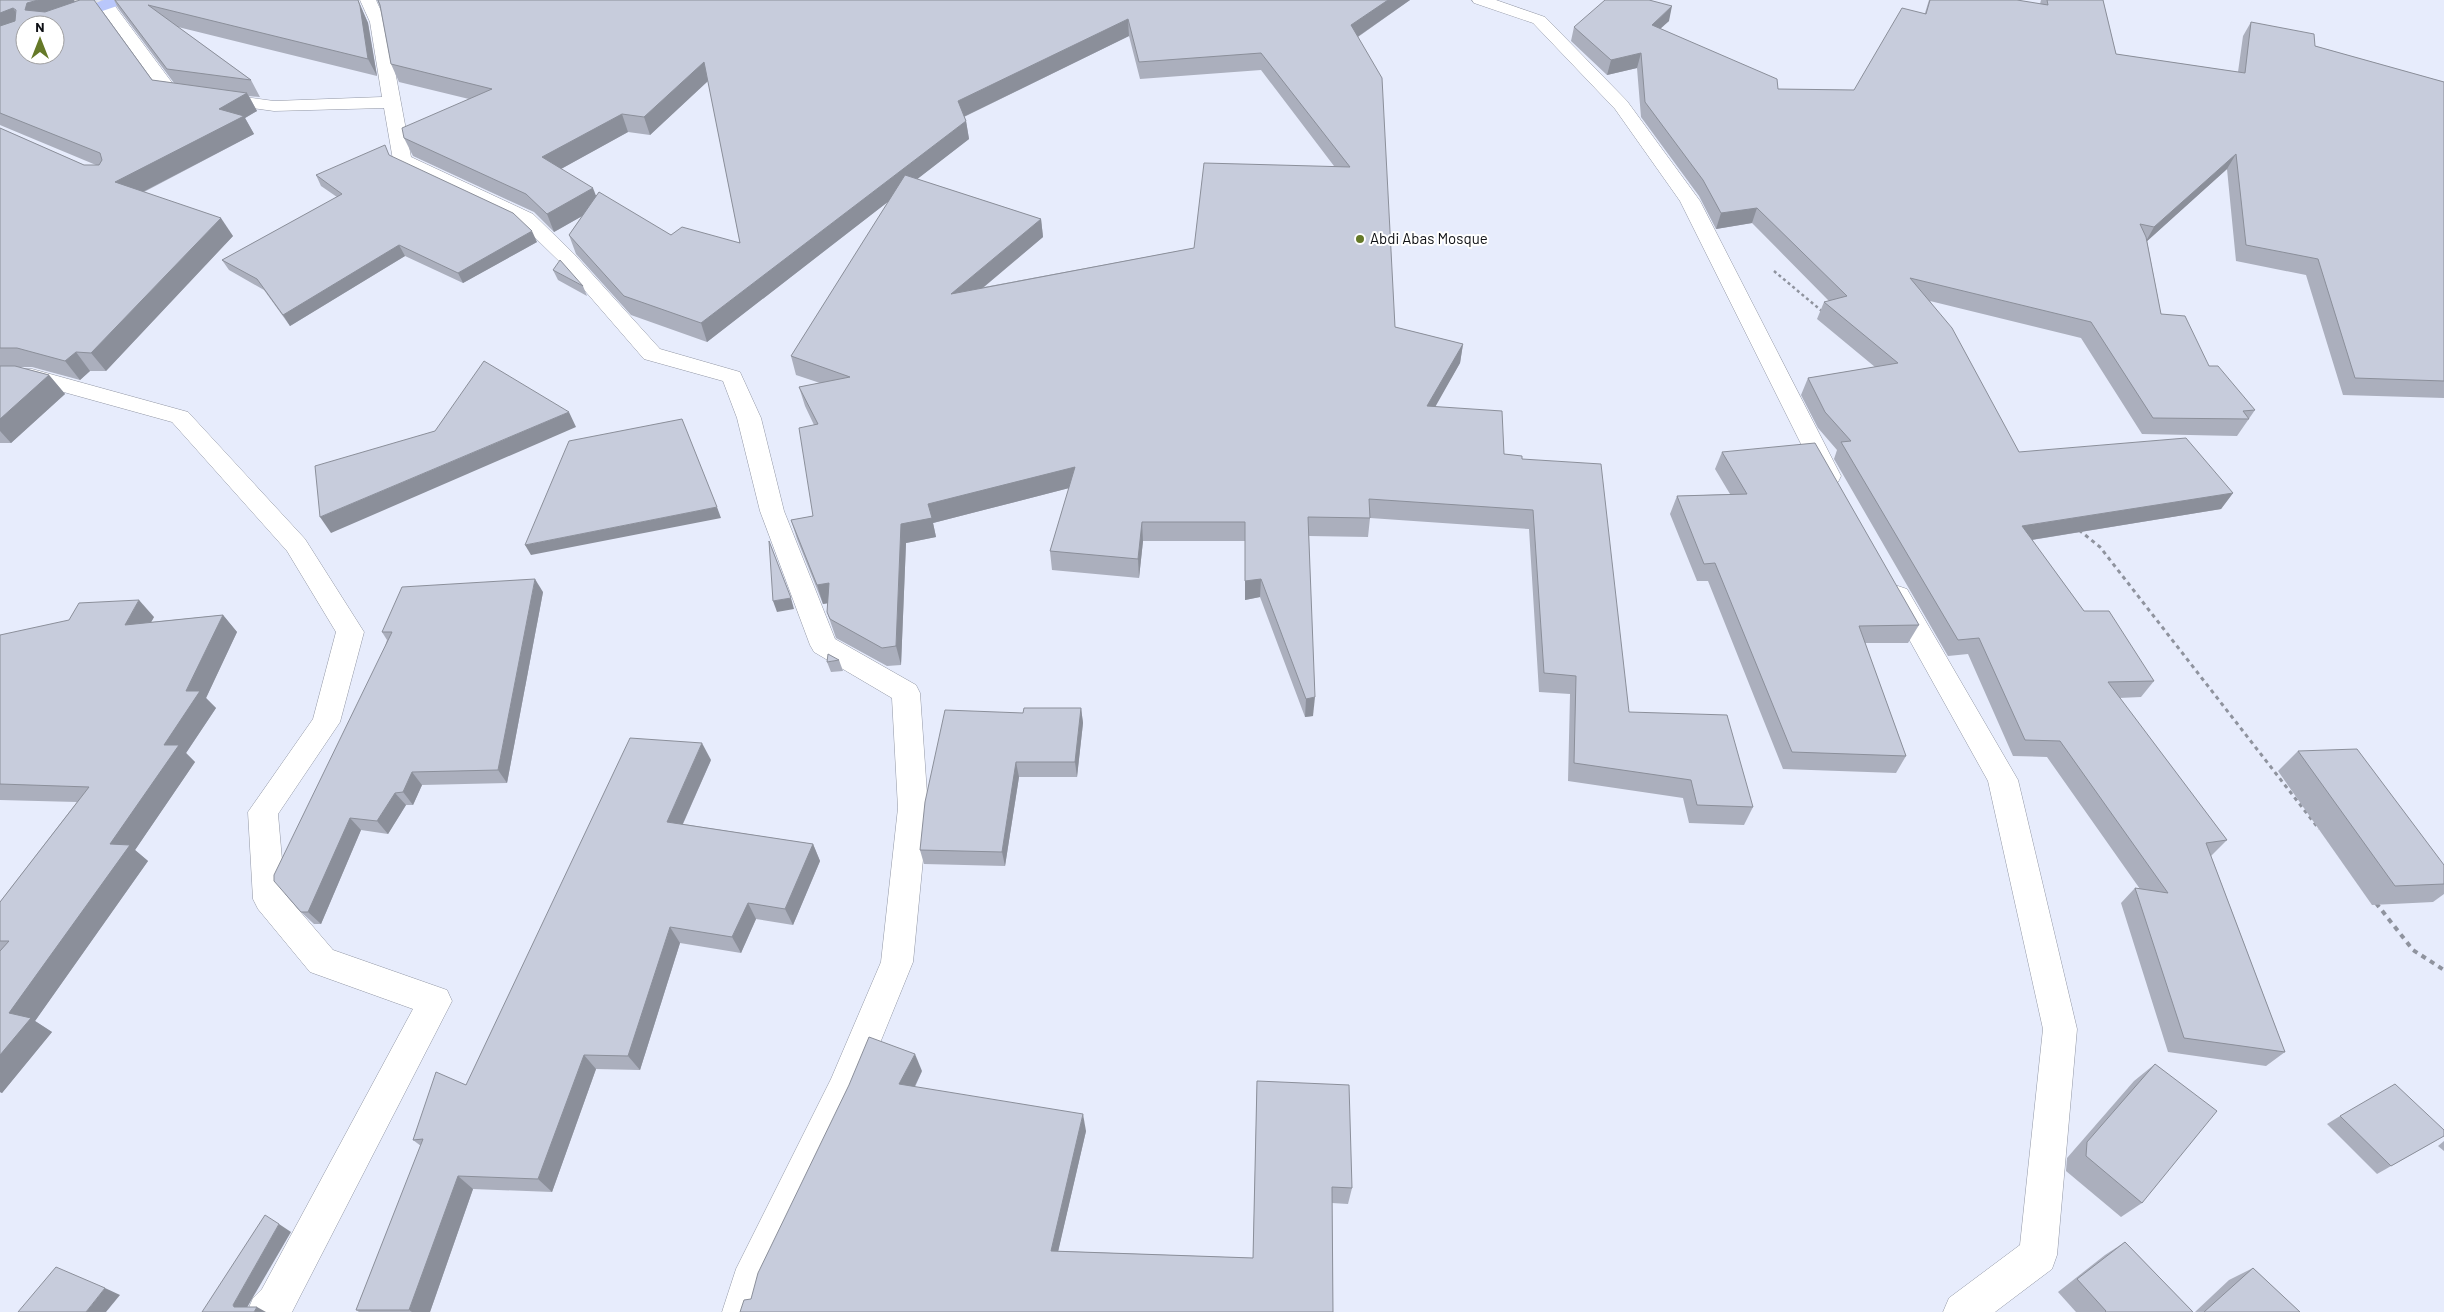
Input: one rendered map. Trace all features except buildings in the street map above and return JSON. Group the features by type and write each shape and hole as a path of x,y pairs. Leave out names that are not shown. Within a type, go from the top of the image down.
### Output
{"main road":[{"path":"65,18 113,2"}],"street":[{"path":"73,0 113,2 170,92 274,106 392,102"},
{"path":"368,0 378,22 402,160 526,218 567,258 652,354 732,377 749,418 772,511 824,645 906,693 913,808 897,962 844,1090 750,1283 742,1312"},
{"path":"1480,0 1539,20 1621,105 1690,201 1818,456 1842,499"},
{"path":"0,376 32,376 180,417 296,545 350,632 326,722 264,812 269,899 322,961 436,1001 276,1303 267,1312"},
{"path":"1886,576 2003,780 2060,1029 2038,1255 1964,1312"}],"path":[{"path":"1771,269 1830,318"},
{"path":"2078,528 2100,547 2323,834"},
{"path":"2371,896 2413,950 2444,970"}],"place":[{"name":"Abdi Abas Mosque","path":"1360,239"}]}
